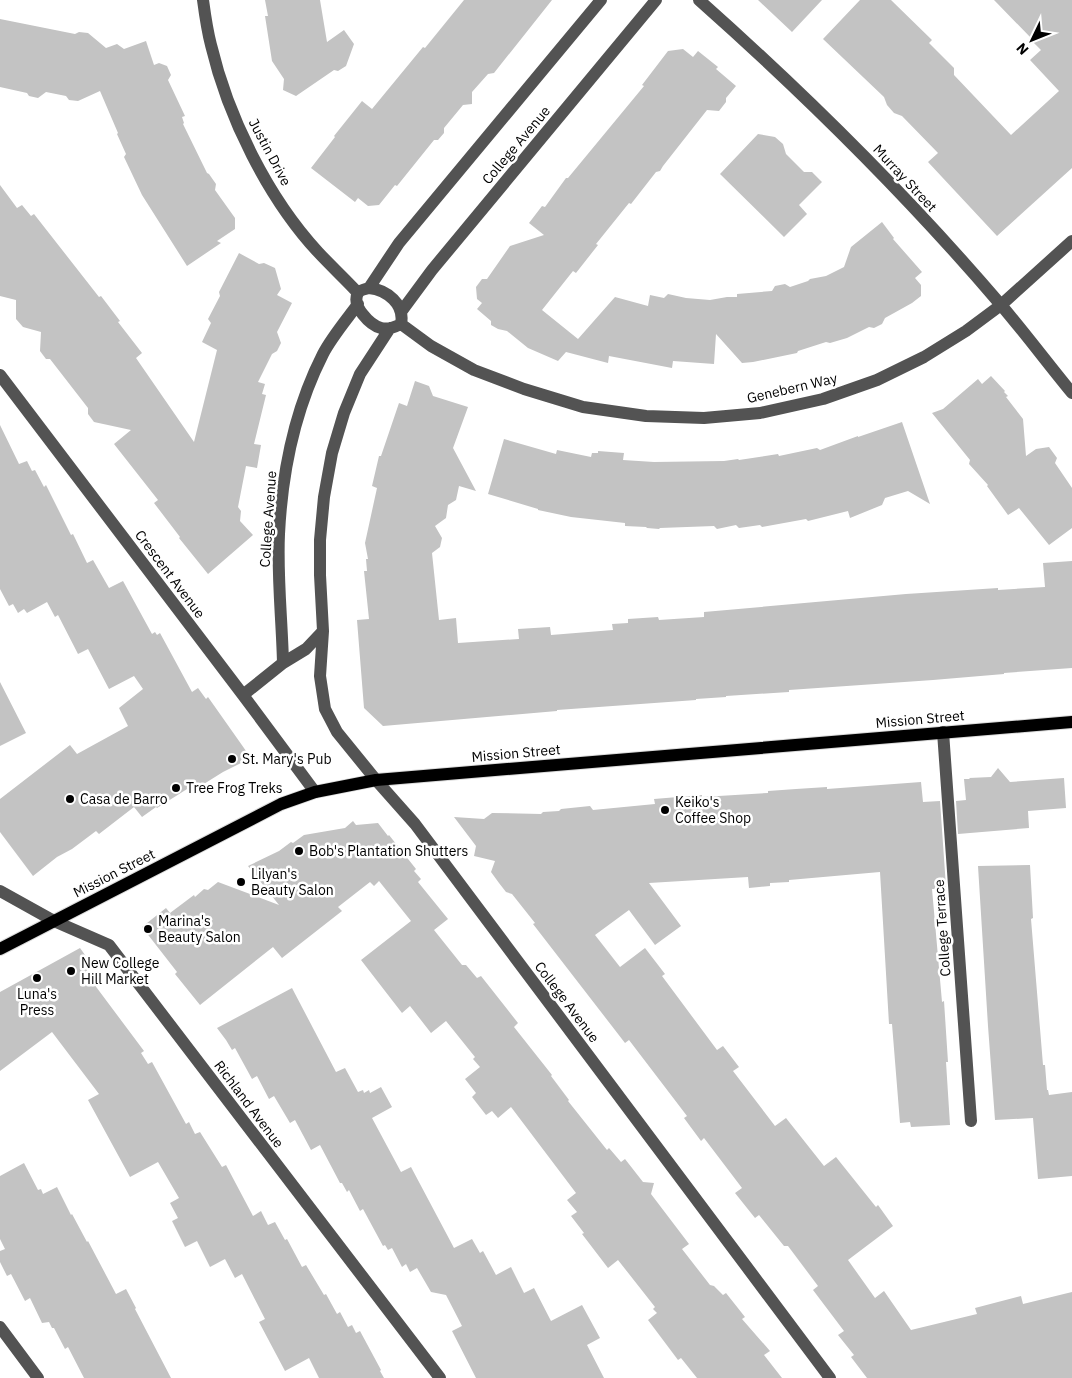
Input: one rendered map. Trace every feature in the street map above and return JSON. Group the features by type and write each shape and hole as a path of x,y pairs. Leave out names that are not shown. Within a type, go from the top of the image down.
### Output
{"main road":[{"name":"Mission Street","path":"0,950 281,804 315,792 376,780 1072,722"}],"street":[{"name":"Justin Drive","path":"203,0 210,45 228,101 252,156 282,206 317,251 362,295"},
{"name":"College Avenue","path":"283,663 279,534 283,491 291,444 305,398 324,353 399,243 601,0"},
{"name":"College Avenue","path":"656,0 432,270 360,374 344,412 332,453 324,497 320,540 323,631 320,676 325,709 337,732 421,832 830,1378"},
{"name":"Murray Street","path":"699,0 759,53 840,131 923,218 1001,305 1072,393"},
{"name":"Genebern Way","path":"397,321 431,346 474,370 524,390 583,407 646,416 704,418 760,413 823,399 877,380 924,357 966,331 1001,305 1072,241"},
{"path":"379,289 388,295 396,303 397,321 380,328 370,321 362,313 362,295 379,289"},
{"name":"Crescent Avenue","path":"0,375 315,792"},
{"path":"243,695 283,663 306,649 323,631"},
{"name":"College Terrace","path":"943,732 971,1121"},
{"name":"Richland Avenue","path":"0,891 54,921 109,945 440,1378"},
{"path":"0,1327 38,1378"}],"building":[{"path":"265,0 320,0 327,42 344,30 354,44 346,66 338,71 334,70 296,96 283,90 284,79 272,61 265,16 268,16"},
{"path":"464,0 552,0 494,73 488,74 472,92 472,104 463,105 444,128 444,133 438,140 434,140 379,205 368,206 358,198 355,202 311,168 362,101 372,109"},
{"path":"758,0 822,0 792,32"},
{"path":"860,0 891,0 932,40 929,43 954,68 954,75 1011,135 1059,91 1030,60 1041,50 994,0 1072,0 1072,168 997,236 928,162 938,153 902,116 894,113 887,105 884,97 823,39"},
{"path":"0,19 75,34 79,32 88,33 106,48 117,44 124,49 146,41 154,65 159,63 167,66 171,75 168,80 185,116 182,117 183,124 207,173 216,184 215,190 235,218 235,229 217,241 221,243 187,266 142,195 124,157 126,154 100,91 78,101 69,100 66,96 46,92 38,98 29,96 27,93 0,87"},
{"path":"683,49 693,57 698,51 718,67 716,69 736,86 726,98 726,102 719,111 707,110 660,171 656,172 596,244 598,245 576,273 573,271 542,310 578,339 615,297 648,306 650,295 664,298 668,294 710,300 737,297 737,294 772,291 775,286 785,284 790,287 810,279 826,276 844,267 851,247 882,222 893,239 922,272 915,278 921,285 921,296 885,318 882,324 874,328 869,327 847,338 830,343 826,342 798,351 797,353 753,362 742,363 716,334 714,364 673,361 672,368 609,356 608,363 566,352 558,361 528,348 507,331 491,325 491,321 477,309 482,303 477,299 476,287 482,279 487,279 510,246 544,235 529,223 542,206 545,207 566,178 568,178 644,86 642,85 668,51"},
{"path":"758,134 775,137 783,144 786,154 804,172 812,172 822,182 799,205 807,214 784,237 720,174"},
{"path":"0,185 17,208 22,205 31,216 34,214 120,321 118,322 142,353 136,358 194,442 217,350 202,342 211,323 208,319 220,296 219,292 239,253 259,264 264,263 275,268 281,289 277,295 292,303 277,332 281,343 277,351 272,354 258,382 265,384 262,394 266,395 254,444 261,445 257,468 246,466 238,507 241,511 240,521 253,535 208,574 154,503 158,500 114,444 131,430 94,422 88,414 88,408 50,359 46,359 40,351 41,332 23,327 16,319 16,300 0,296"},
{"path":"991,376 1005,391 1008,396 1006,397 1023,419 1026,456 1036,449 1049,447 1057,458 1055,463 1072,488 1072,528 1049,545 1019,508 1008,515 988,485 969,464 970,460 932,413 943,409 978,379 982,384"},
{"path":"415,381 429,386 433,396 468,407 453,448 476,491 459,486 456,500 448,505 446,518 435,526 442,538 440,547 432,553 439,620 456,618 458,643 519,639 518,629 550,627 551,635 613,630 612,624 628,623 628,619 658,617 659,620 704,617 704,612 906,594 1045,587 1043,563 1072,561 1072,668 789,690 789,692 383,726 364,708 357,620 369,619 364,571 367,571 366,559 368,559 365,543 377,488 372,486 379,456 381,456 399,403 407,406"},
{"path":"902,422 930,504 908,491 885,498 882,505 850,518 848,511 808,521 806,519 762,527 760,525 739,528 736,525 717,529 714,526 659,529 625,526 625,523 571,517 538,510 488,494 504,439 556,454 557,450 591,457 592,453 598,453 598,451 624,453 623,460 654,462 724,461 778,454 779,456 817,448 820,450"},
{"path":"0,425 19,464 27,461 32,471 35,470 44,487 46,485 87,563 93,560 109,588 123,581 152,634 155,632 157,635 160,633 192,692 198,688 206,699 208,697 251,758 199,787 195,784 142,817 134,807 99,834 96,831 72,849 57,857 33,876 0,832 0,799 70,745 77,754 128,726 119,708 143,689 134,676 109,689 88,649 78,654 58,615 55,617 47,602 27,613 24,609 18,613 13,604 9,606 0,589"},
{"path":"0,682 26,733 0,746"},
{"path":"998,768 1010,782 1064,778 1066,808 1028,811 1029,828 958,834 956,801 966,800 964,779 991,777"},
{"path":"921,782 923,802 940,801 946,887 932,889 942,1002 944,1001 950,1125 911,1127 910,1122 900,1123 892,1024 889,1024 880,872 789,880 789,882 770,883 770,886 749,888 748,877 649,883 681,926 655,945 629,910 595,935 620,967 645,948 665,974 662,976 717,1050 723,1046 739,1067 733,1071 775,1126 786,1118 824,1166 836,1157 876,1207 878,1205 893,1226 848,1260 875,1298 884,1291 911,1330 977,1314 975,1308 1021,1296 1023,1304 1072,1292 1072,1378 867,1378 851,1357 854,1355 838,1335 844,1331 813,1290 818,1286 788,1246 784,1246 759,1215 755,1218 735,1193 742,1188 704,1138 701,1141 684,1118 687,1116 629,1040 625,1043 533,924 535,923 512,894 506,892 499,883 491,872 495,861 474,856 476,846 454,817 484,819 492,813 541,814 561,809 590,806 593,810 655,804 654,799"},
{"path":"353,821 356,825 378,823 416,869 414,871 421,879 418,882 448,919 434,930 462,965 466,965 477,978 481,976 518,1023 514,1027 552,1075 568,1101 607,1150 609,1148 621,1162 625,1159 643,1182 654,1183 651,1194 689,1244 682,1249 710,1285 714,1286 723,1295 726,1293 745,1317 742,1319 770,1351 764,1355 782,1378 697,1378 681,1358 678,1360 648,1320 657,1313 653,1309 655,1307 618,1260 608,1268 582,1234 584,1233 571,1216 577,1212 567,1200 576,1193 511,1107 498,1118 492,1111 486,1115 472,1097 476,1093 465,1079 480,1067 473,1059 475,1057 446,1021 431,1033 410,1006 402,1013 361,960 411,921 379,881 374,886 370,882 338,907 342,911 282,958 273,947 200,1005 175,974 177,972 142,927 166,908 170,913 194,895 195,897 204,889 208,890 218,882 279,905 248,866 279,851 304,835 345,828"},
{"path":"1030,865 1033,918 1031,919 1043,1065 1045,1065 1047,1090 1049,1095 1072,1092 1072,1176 1038,1179 1033,1118 995,1120 978,866"},
{"path":"80,948 93,966 85,972 144,1051 141,1053 148,1064 152,1062 186,1124 189,1122 195,1134 200,1132 222,1167 226,1165 253,1216 261,1211 268,1225 275,1222 285,1240 287,1239 302,1267 306,1265 337,1314 340,1312 348,1327 352,1325 356,1333 360,1331 384,1378 319,1378 309,1358 285,1371 259,1322 265,1319 242,1274 235,1278 225,1259 210,1267 197,1241 185,1247 172,1221 178,1218 170,1203 179,1198 158,1162 130,1177 88,1100 99,1094 52,1032 0,1071 0,992"},
{"path":"292,988 336,1072 345,1068 358,1092 363,1090 364,1093 369,1090 370,1093 381,1087 392,1107 372,1118 401,1172 411,1167 454,1248 472,1239 480,1253 483,1251 496,1275 511,1267 524,1293 534,1288 551,1321 582,1305 600,1338 587,1345 604,1378 476,1378 452,1331 462,1326 446,1295 431,1292 417,1268 410,1272 406,1264 402,1267 392,1248 388,1250 385,1245 383,1246 363,1209 360,1211 349,1190 347,1192 342,1183 340,1183 320,1145 311,1150 295,1120 290,1123 274,1096 269,1099 257,1076 252,1079 235,1048 232,1050 217,1028"},
{"path":"24,1163 38,1190 41,1189 43,1194 57,1187 116,1294 126,1289 171,1378 84,1378 68,1347 65,1349 54,1328 52,1328 49,1322 42,1323 30,1298 25,1301 11,1274 7,1276 0,1262 0,1251 5,1249 0,1239 0,1176"}],"place":[{"name":"St. Mary's Pub","path":"232,759"},
{"name":"Tree Frog Treks","path":"176,788"},
{"name":"Casa de Barro","path":"70,799"},
{"name":"Keiko's Coffee Shop","path":"665,810"},
{"name":"Bob's Plantation Shutters","path":"299,851"},
{"name":"Lilyan's Beauty Salon","path":"241,882"},
{"name":"Marina's Beauty Salon","path":"148,929"},
{"name":"New College Hill Market","path":"71,971"},
{"name":"Luna's Press","path":"37,978"}]}
